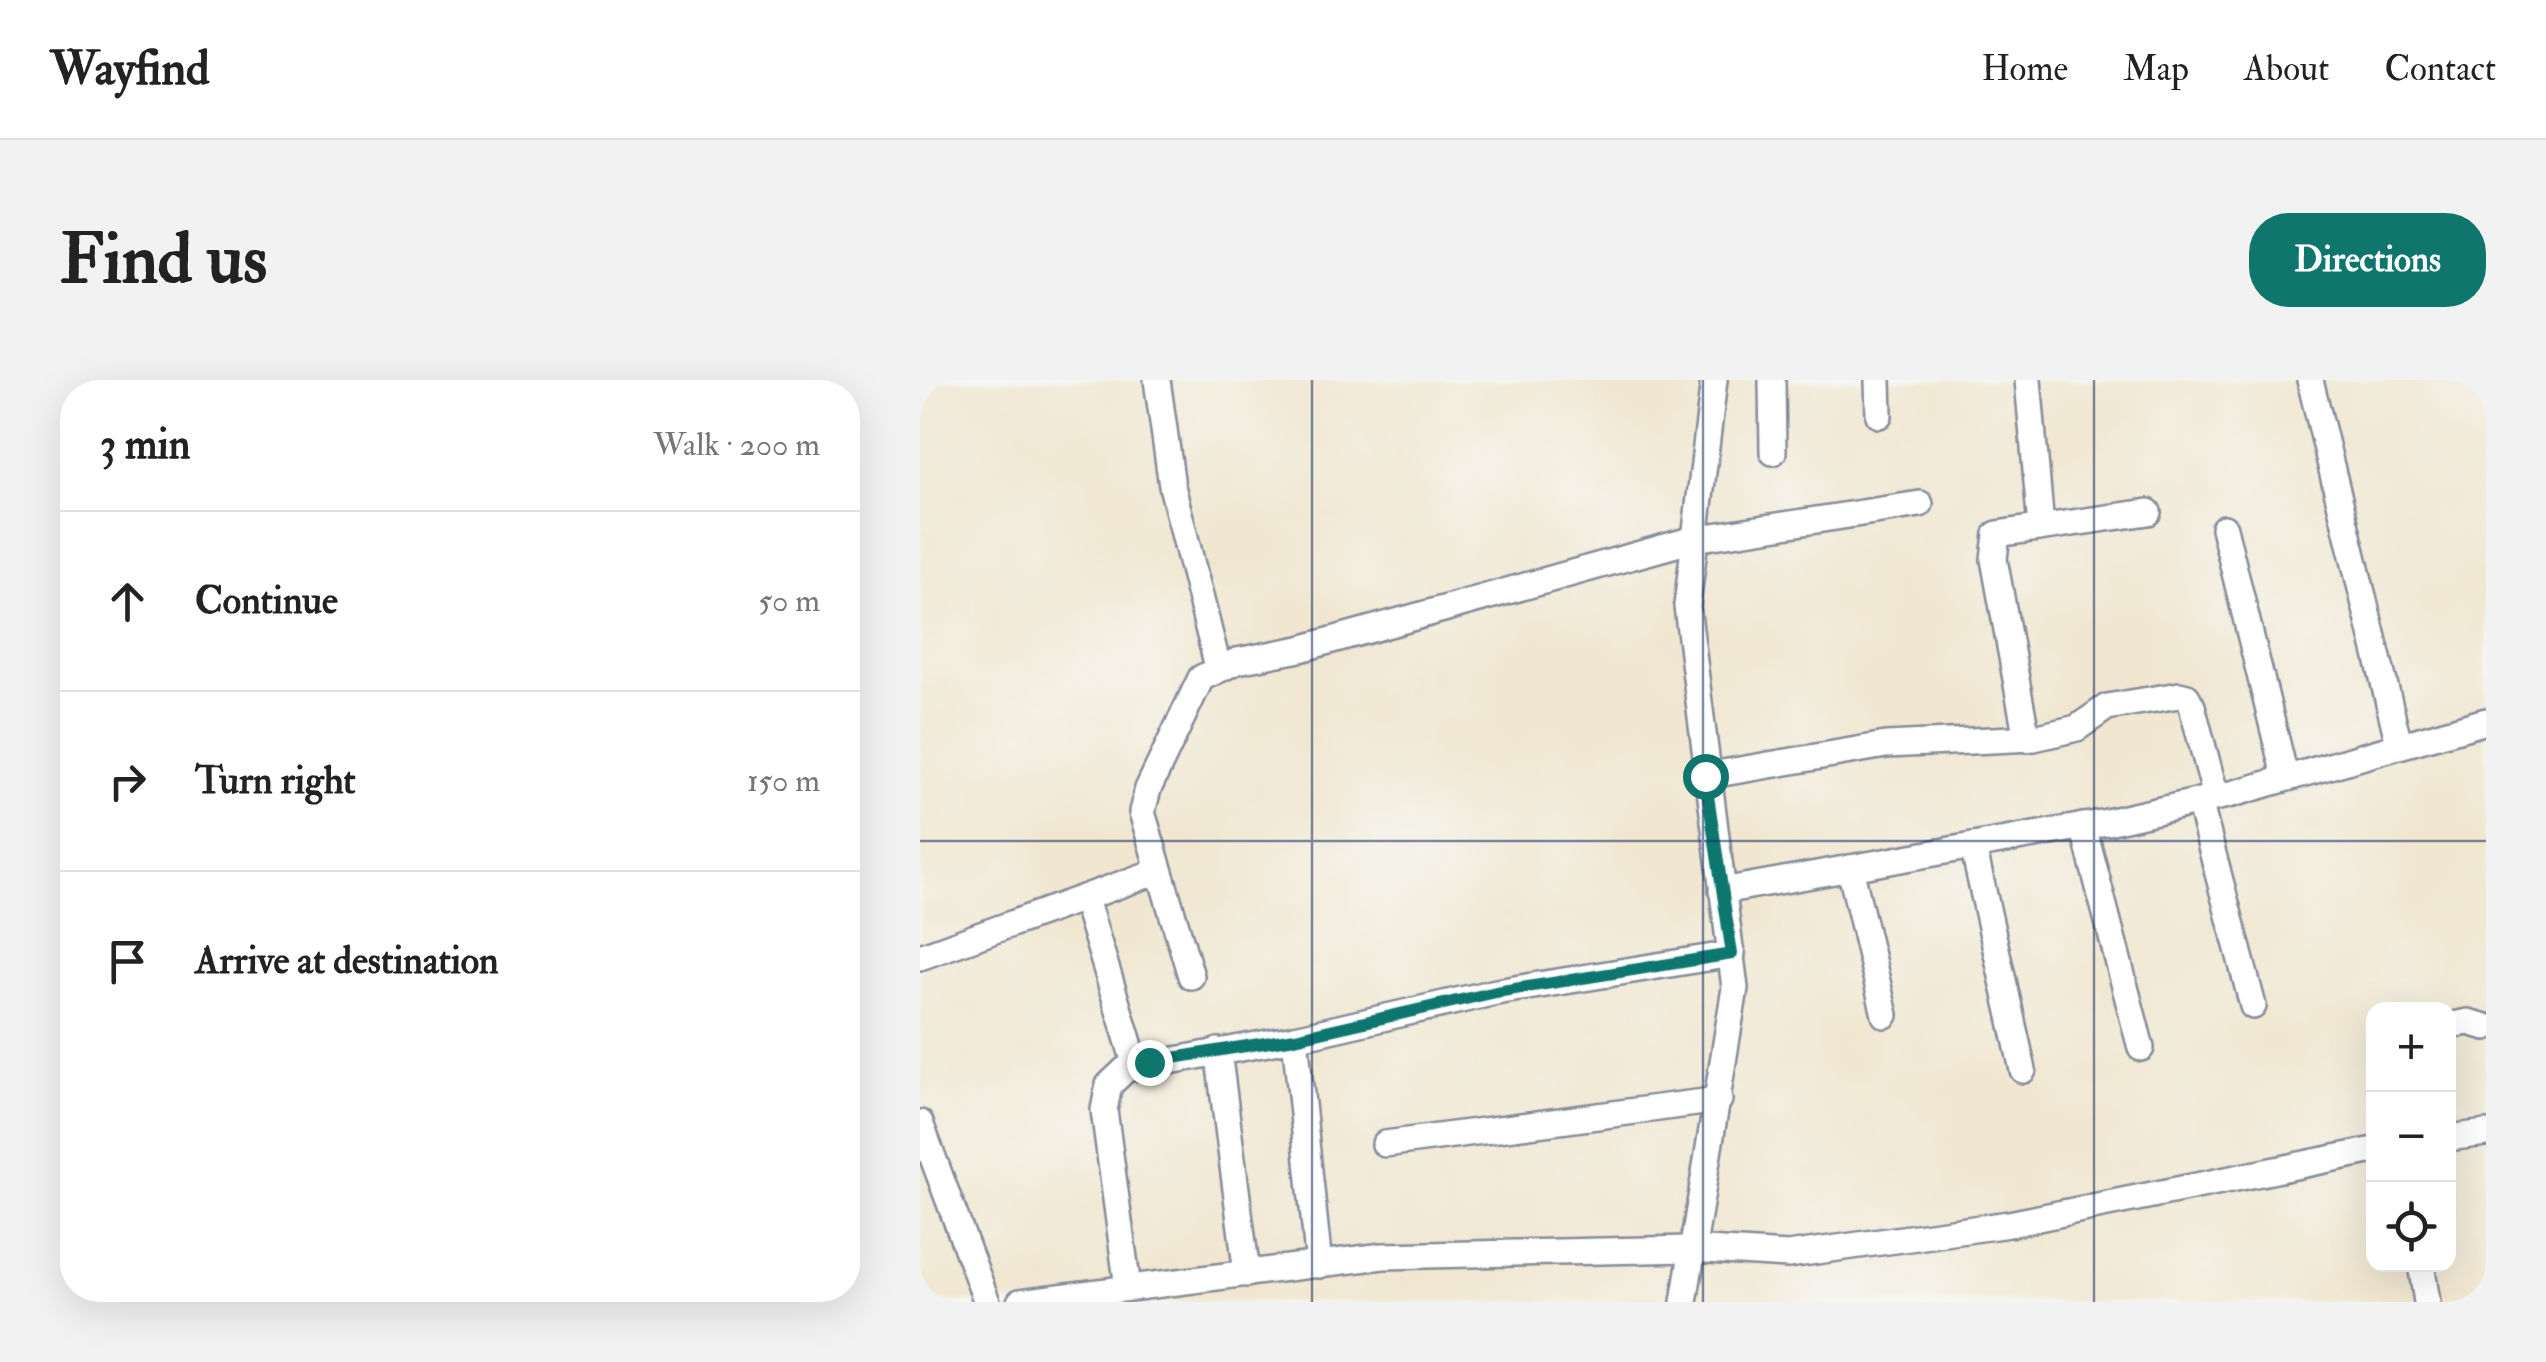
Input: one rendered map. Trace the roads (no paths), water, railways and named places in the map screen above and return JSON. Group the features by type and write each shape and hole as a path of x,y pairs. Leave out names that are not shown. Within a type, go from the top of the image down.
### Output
{"street":[{"path":"1157,380 1172,486 1218,667"},
{"path":"1684,1302 1735,988 1705,776 1687,606 1714,380"},
{"path":"1772,380 1773,452"},
{"path":"1878,380 1880,415"},
{"path":"2028,380 2041,527"},
{"path":"2310,380 2399,744"},
{"path":"1191,976 1142,812 1181,712 1202,678 1218,667 1300,649 1694,539 1920,504"},
{"path":"2027,739 1993,543 1996,534 2148,512"},
{"path":"2224,528 2285,776"},
{"path":"1705,776 1886,745 2027,739 2077,728 2108,707 2187,697 2254,1006"},
{"path":"1722,890 2083,826 2208,799 2486,721"},
{"path":"2083,826 2141,1048"},
{"path":"1973,846 2023,1070"},
{"path":"1850,868 1885,1015"},
{"path":"920,957 1158,871"},
{"path":"1084,899 1136,1066"},
{"path":"1128,1288 1104,1110 1109,1084 1136,1066 1295,1038 1496,992 1732,954"},
{"path":"2456,1024 2468,1022 2486,1027"},
{"path":"1295,1038 1319,1264"},
{"path":"1218,1051 1247,1274"},
{"path":"1385,1144 1719,1100"},
{"path":"920,1123 987,1302"},
{"path":"2456,1137 2486,1133"},
{"path":"1020,1302 1128,1288 1210,1291 1247,1274 1383,1256 1690,1249 1788,1254 2008,1224 2366,1152"},
{"path":"2421,1272 2427,1302"}]}
